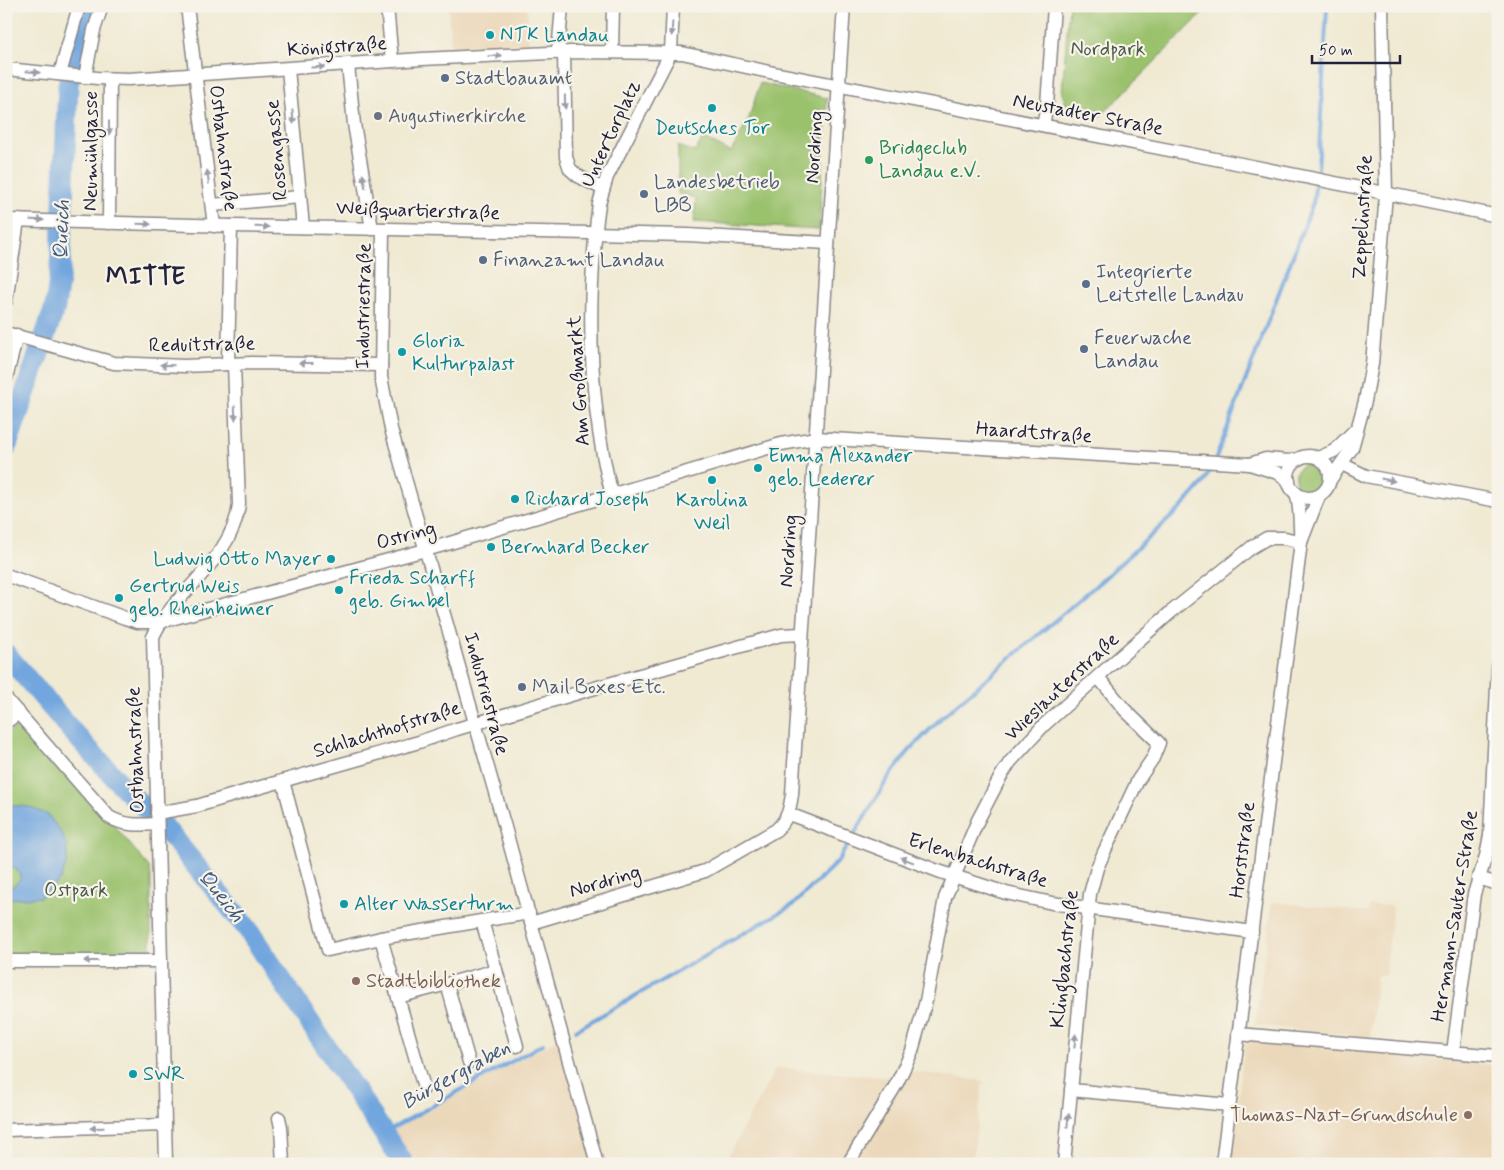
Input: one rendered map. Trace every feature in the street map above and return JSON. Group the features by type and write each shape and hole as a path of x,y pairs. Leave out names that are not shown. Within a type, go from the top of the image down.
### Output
{"street":[{"path":"60,74 79,6"},
{"path":"83,77 94,30 102,6"},
{"name":"Ostbahnstraße","path":"187,6 214,226"},
{"path":"387,6 392,62"},
{"path":"562,6 561,53 566,157 570,169 578,176 603,189"},
{"path":"612,52 613,6"},
{"path":"671,52 673,6"},
{"name":"Nordring","path":"283,781 328,950 381,938 482,921 530,918 705,871 776,830 783,824 789,814 792,794 844,6"},
{"path":"1043,125 1047,105 1054,6"},
{"name":"Zeppelinstraße","path":"1330,480 1352,448 1365,402 1372,364 1386,194 1382,6"},
{"name":"Königstraße","path":"6,69 110,79 195,76 348,64 561,53 671,52"},
{"name":"Neustadter Straße","path":"671,52 1498,216"},
{"name":"Untertorplatz","path":"595,234 599,204 612,167 671,52"},
{"name":"Industriestraße","path":"348,64 354,124 378,229 382,388 391,429 530,918 597,1164"},
{"name":"Rosengasse","path":"288,69 302,227"},
{"name":"Neumühlgasse","path":"109,223 110,79"},
{"path":"212,205 300,197"},
{"path":"6,301 12,220"},
{"name":"Weißquartierstraße","path":"12,220 702,236 828,243"},
{"name":"Ostbahnstraße","path":"166,1164 153,637 160,622 224,547 232,532 239,504 231,364 231,226"},
{"name":"Am Großmarkt","path":"595,234 592,355 605,470 612,495"},
{"path":"6,379 17,335"},
{"name":"Reduitstraße","path":"17,335 114,363 192,366 366,363 381,365"},
{"name":"Zeppelinstraße","path":"1318,458 1334,451 1357,428"},
{"name":"Ostring","path":"6,575 138,622 160,622 425,550 773,447 816,438"},
{"name":"Haardtstraße","path":"816,438 1231,464 1250,464 1266,459 1289,461 1299,459"},
{"path":"1289,481 1290,469 1299,459 1311,456 1318,458 1327,467 1330,480"},
{"name":"Haardtstraße","path":"1250,464 1278,473 1289,481"},
{"path":"1342,464 1366,476 1498,501"},
{"name":"Horststraße","path":"1301,542 1319,496 1325,492 1330,480"},
{"name":"Horststraße","path":"1222,1164 1301,542 1298,523 1299,503 1289,481"},
{"path":"1296,493 1307,498 1319,496"},
{"name":"Wieslauterstraße","path":"848,1164 896,1083 912,1051 926,1001 945,898 978,820 1000,776 1010,762 1044,725 1171,612 1263,539 1276,538 1301,542"},
{"name":"Schlachthofstraße","path":"6,699 110,817 121,823 138,825 738,647 781,635 802,634"},
{"name":"Hermann-Sauter-Straße","path":"1453,1052 1474,894 1490,835 1495,766 1498,666"},
{"name":"Klingbachstraße","path":"1064,1164 1088,908 1093,881 1105,850 1138,780 1153,758 1159,743 1125,710 1098,677"},
{"path":"6,722 19,713"},
{"name":"Erlenbachstraße","path":"789,814 953,876 1020,896 1252,932"},
{"path":"1478,878 1498,884"},
{"path":"482,921 517,1046"},
{"path":"381,938 424,1088"},
{"path":"6,961 161,960"},
{"path":"398,997 496,970"},
{"path":"447,984 469,1062"},
{"path":"1238,1034 1498,1056"},
{"path":"1071,1090 1229,1105"},
{"path":"279,1118 282,1127 283,1164"},
{"path":"6,1130 165,1125"}],"shaded area":[{"path":"448,6 527,6 529,43 451,47"},
{"path":"1272,902 1368,912 1369,905 1393,906 1385,976 1377,975 1370,1038 1255,1025"},
{"path":"560,1038 594,1164 406,1164 387,1134"},
{"path":"1245,1039 1498,1066 1498,1164 1231,1163"},
{"path":"776,1068 883,1077 916,1072 983,1081 972,1164 690,1164 728,1156"}],"green space":[{"name":"Nordpark","path":"1069,6 1208,6 1100,117 1068,112 1062,92"},
{"path":"760,83 827,98 819,230 694,222 696,198 678,194 678,146 695,152 703,138 731,152 749,118"},
{"path":"1310,463 1316,464 1324,472 1324,484 1316,492 1310,493 1304,492 1296,484 1295,478 1296,472 1304,464"},
{"name":"Ostpark","path":"27,721 149,867 151,875 151,960 6,959 7,733"}],"water":[{"path":"6,805 30,807 48,815 61,832 67,846 67,862 60,880 40,897 6,899 6,888 14,886 21,878 17,870 6,865"}],"waterway":[{"name":"Queich","path":"6,448 55,307 60,273 68,86 74,53 88,6"},
{"path":"1318,169 1327,6"},
{"path":"1216,458 1313,203 1316,181"},
{"path":"576,1030 793,905 838,861 887,780 909,751 942,717 1100,582 1180,509 1204,482 1213,465"},
{"name":"Queich","path":"6,654 71,730 130,794 159,821 247,928 404,1164"},
{"name":"Bürgergraben","path":"384,1133 543,1044"}],"place":[{"name":"NTK Landau","path":"490,35"},
{"name":"Stadtbauamt","path":"445,78"},
{"name":"Deutsches Tor","path":"712,108"},
{"name":"Augustinerkirche","path":"378,116"},
{"name":"Bridgeclub Landau e.V.","path":"869,160"},
{"name":"Landesbetrieb LBB","path":"644,194"},
{"name":"Finanzamt Landau","path":"483,260"},
{"name":"Integrierte Leitstelle Landau","path":"1086,284"},
{"name":"Feuerwache Landau","path":"1084,349"},
{"name":"Gloria Kulturpalast","path":"402,352"},
{"name":"Emma Alexander geb. Lederer","path":"758,468"},
{"name":"Karolina Weil","path":"712,480"},
{"name":"Richard Joseph","path":"515,499"},
{"name":"Bernhard Becker","path":"491,547"},
{"name":"Ludwig Otto Mayer","path":"331,559"},
{"name":"Frieda Scharff geb. Gimbel","path":"339,590"},
{"name":"Gertrud Weis geb. Rheinheimer","path":"119,598"},
{"name":"Mail Boxes Etc.","path":"522,687"},
{"name":"Alter Wasserturm","path":"344,904"},
{"name":"Stadtbibliothek","path":"356,981"},
{"name":"SWR","path":"133,1074"},
{"name":"Thomas-Nast-Grundschule","path":"1468,1115"}],"district":[{"name":"MITTE","path":"146,277"}]}
